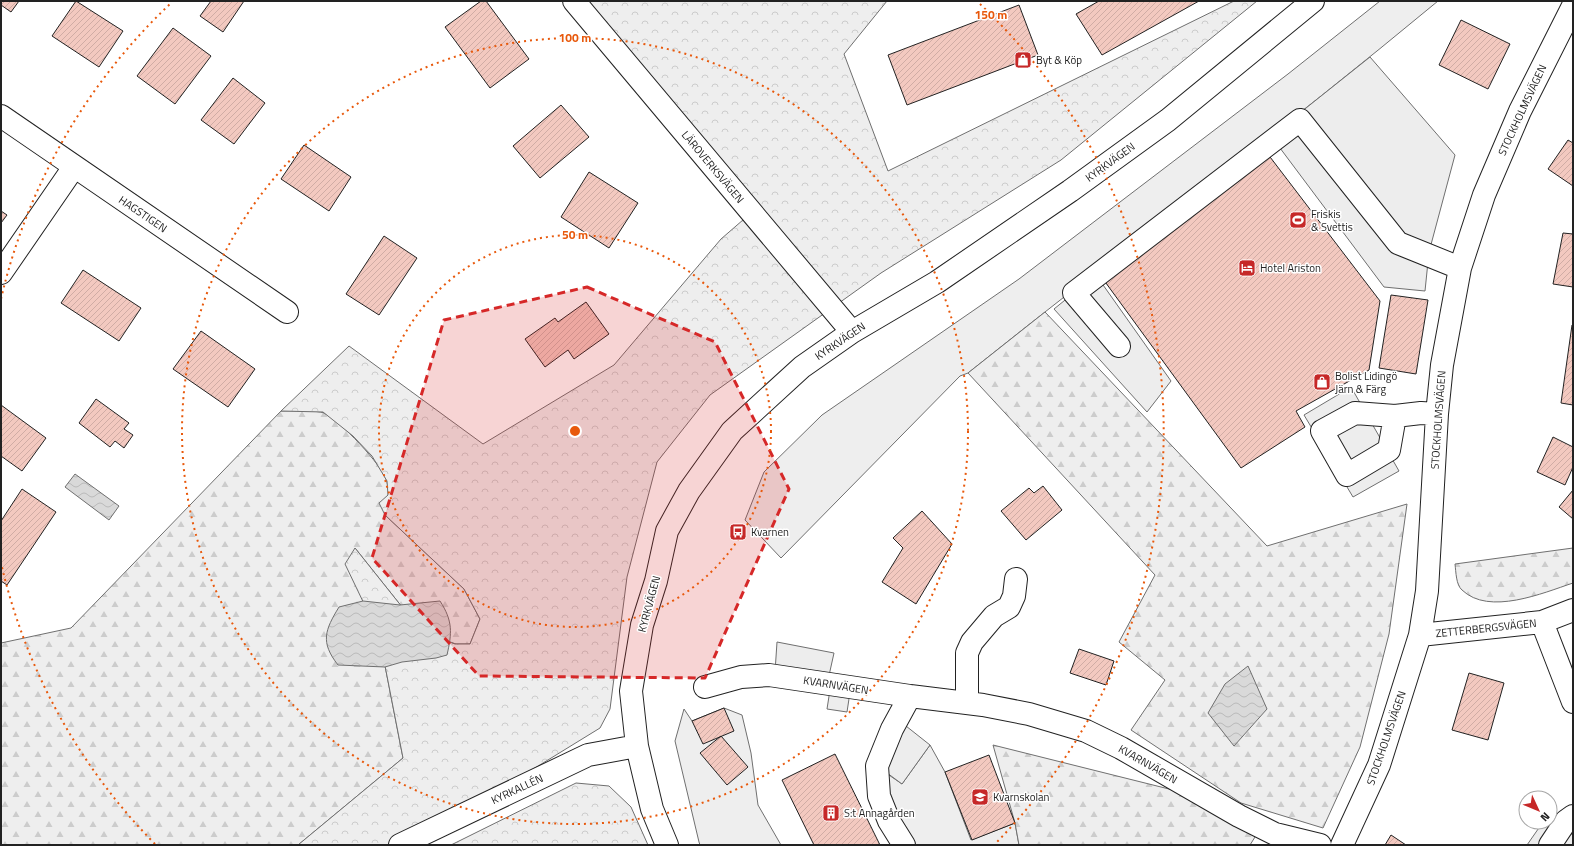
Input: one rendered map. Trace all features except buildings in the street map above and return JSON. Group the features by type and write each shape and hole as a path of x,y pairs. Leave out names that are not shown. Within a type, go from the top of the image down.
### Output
{"street":[{"name":"LÄROVERKSVÄGEN","path":"574,1 852,332"},
{"name":"KYRKVÄGEN","path":"667,845 652,809 637,746 631,691 642,625 656,581 667,531 689,490 732,431 802,367 852,332 937,282 1070,191 1168,120 1313,1"},
{"name":"STOCKHOLMSVÄGEN","path":"1342,845 1379,765 1420,635 1428,584 1437,414 1442,365 1460,268 1484,195 1517,118 1573,6"},
{"name":"HAGSTIGEN","path":"1,116 287,312"},
{"path":"1119,346 1074,293 1300,120 1398,243 1460,268"},
{"path":"1,272 74,167"},
{"path":"1395,416 1421,413 1437,414"},
{"path":"967,703 967,653 972,642 994,616 1009,607 1014,596 1016,579"},
{"name":"ZETTERBERGSVÄGEN","path":"1420,635 1542,622 1573,610"},
{"path":"1542,622 1573,702"},
{"name":"KVARNVÄGEN","path":"705,687 741,677 769,675 967,703 1029,714 1086,731 1121,748 1239,816 1271,839 1320,845"},
{"path":"904,845 889,821 879,796 877,766 892,729 910,696"},
{"name":"KYRKALLÉN","path":"400,845 588,755 637,746"},
{"path":"1550,845 1566,821 1573,816"}],"highlighted area":[{"path":"587,287 715,342 789,489 705,678 479,676 372,558 444,320"}],"green space":[{"path":"587,1 887,1 844,54 888,171 1234,1 1257,1 1061,160 881,273 710,395 657,462 627,577 610,709 600,728 504,787 396,845 298,845 403,758 379,635 345,564 355,548 422,632 455,644 470,644 480,619 464,589 385,515 379,503 388,495 387,481 372,456 353,436 323,412 281,411 349,346 483,444 614,365 721,239 751,213"},
{"path":"1380,1 1438,1 1263,142 968,373 960,376 781,558 745,520 764,472 822,415 1019,279 1288,74"},
{"path":"1045,312 1267,546 1407,504 1389,634 1360,747 1323,828 1241,803 1131,730 1165,680 1119,642 1155,575 968,373"},
{"path":"281,411 310,411 324,413 340,424 360,444 378,465 387,482 388,494 385,515 464,589 480,619 470,644 456,644 422,632 355,548 379,635 403,758 298,845 1,845 1,643 71,628"},
{"path":"1573,548 1573,583 1547,592 1516,600 1501,602 1487,601 1473,598 1460,588 1457,582 1455,564"},
{"path":"724,708 742,715 751,753 758,805 781,845 700,845 675,741 684,709 692,721"},
{"path":"930,745 945,772 971,840 1015,823 1019,845 911,845 883,793 886,773 902,784"},
{"path":"993,745 1177,791 1249,830 1255,837 1250,845 1019,845 1015,823"},
{"path":"576,783 609,786 631,807 648,845 451,845"}],"shaded area":[{"path":"1370,57 1455,155 1429,252 1425,291 1384,287 1271,136"},
{"path":"1096,275 1171,381 1147,412 1054,309"},
{"path":"1351,387 1399,471 1353,497 1304,415"},
{"path":"777,642 834,653 828,680 775,672"},
{"path":"832,677 852,679 847,712 827,709"},
{"path":"906,726 930,745 902,784 879,767"},
{"path":"1558,825 1573,835 1573,845 1527,845 1537,830 1558,830"}],"water":[{"path":"75,474 119,506 109,520 65,487"},
{"path":"363,601 400,605 440,601 447,615 450,627 450,640 447,655 436,658 402,662 385,667 338,665 332,657 327,643 326,636 330,623 339,607"},
{"path":"1248,666 1267,709 1234,746 1208,713 1225,684"}],"place":[{"name":"Byt & Köp","path":"1023,60"},
{"name":"Friskis & Svettis","path":"1298,220"},
{"name":"Hotel Ariston","path":"1247,268"},
{"name":"Bolist Lidingö Järn & Färg","path":"1322,382"},
{"name":"Kvarnen","path":"738,532"},
{"name":"Kvarnskolan","path":"980,797"},
{"name":"S:t Annagården","path":"831,813"}]}
